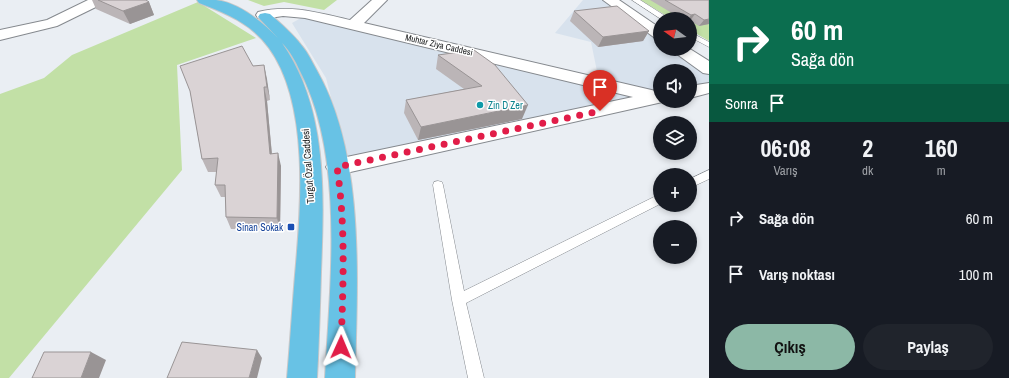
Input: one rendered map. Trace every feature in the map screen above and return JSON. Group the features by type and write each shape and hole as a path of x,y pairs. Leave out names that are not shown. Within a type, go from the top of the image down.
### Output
{"main road":[{"name":"Turgut Özal Caddesi","path":"204,0 276,25 289,38 302,56 313,76 324,102 333,138 341,191 344,255 340,378"},
{"name":"Turgut Özal Caddesi","path":"231,0 255,17 261,30 274,44 284,60 302,106 309,142 312,192 302,378"}],"street":[{"path":"0,35 52,23 99,0"},
{"path":"354,25 380,0"},
{"path":"610,0 653,30"},
{"name":"Muhtar Ziya Caddesi","path":"255,17 282,12 305,14 653,96"},
{"path":"690,56 709,69"},
{"path":"697,91 709,88"},
{"path":"337,167 653,99"}],"lane":[{"path":"635,0 655,12"},
{"path":"697,38 709,45"},
{"path":"697,180 709,174"},
{"path":"438,185 459,300 476,378"},
{"path":"459,300 653,203"}],"shaded area":[{"path":"583,0 606,0 653,34 653,56 684,56 695,64 653,64 653,99 347,159 326,78 292,23 308,14 599,81 591,42 555,33"},
{"path":"697,65 709,74 709,85 697,88"}],"green space":[{"path":"248,0 337,0 324,10 284,2 264,6"},
{"path":"640,0 709,0 709,41 697,34 697,12 660,12"},
{"path":"198,2 256,38 177,65 182,170 9,378 0,378 0,94 44,78 72,55"}],"building":[{"path":"98,0 146,0 149,2 123,11"},
{"path":"665,0 709,0 709,19 704,20 697,15 697,12 686,12"},
{"path":"617,6 649,31 603,37 574,11"},
{"path":"242,46 253,66 264,65 267,87 264,87 270,154 278,153 277,218 226,217 225,185 215,185 218,158 202,159 190,91 180,66"},
{"path":"474,50 495,65 528,105 421,127 406,100 482,86 438,55"},
{"path":"182,342 257,350 249,378 167,378"},
{"path":"44,352 91,352 81,378 32,378"}],"place":[{"name":"Zin D Zer","path":"480,105"},
{"name":"Sinan Sokak","path":"291,227"}],"route":[{"path":"341,347 344,255 341,191 337,167 600,111"}]}
